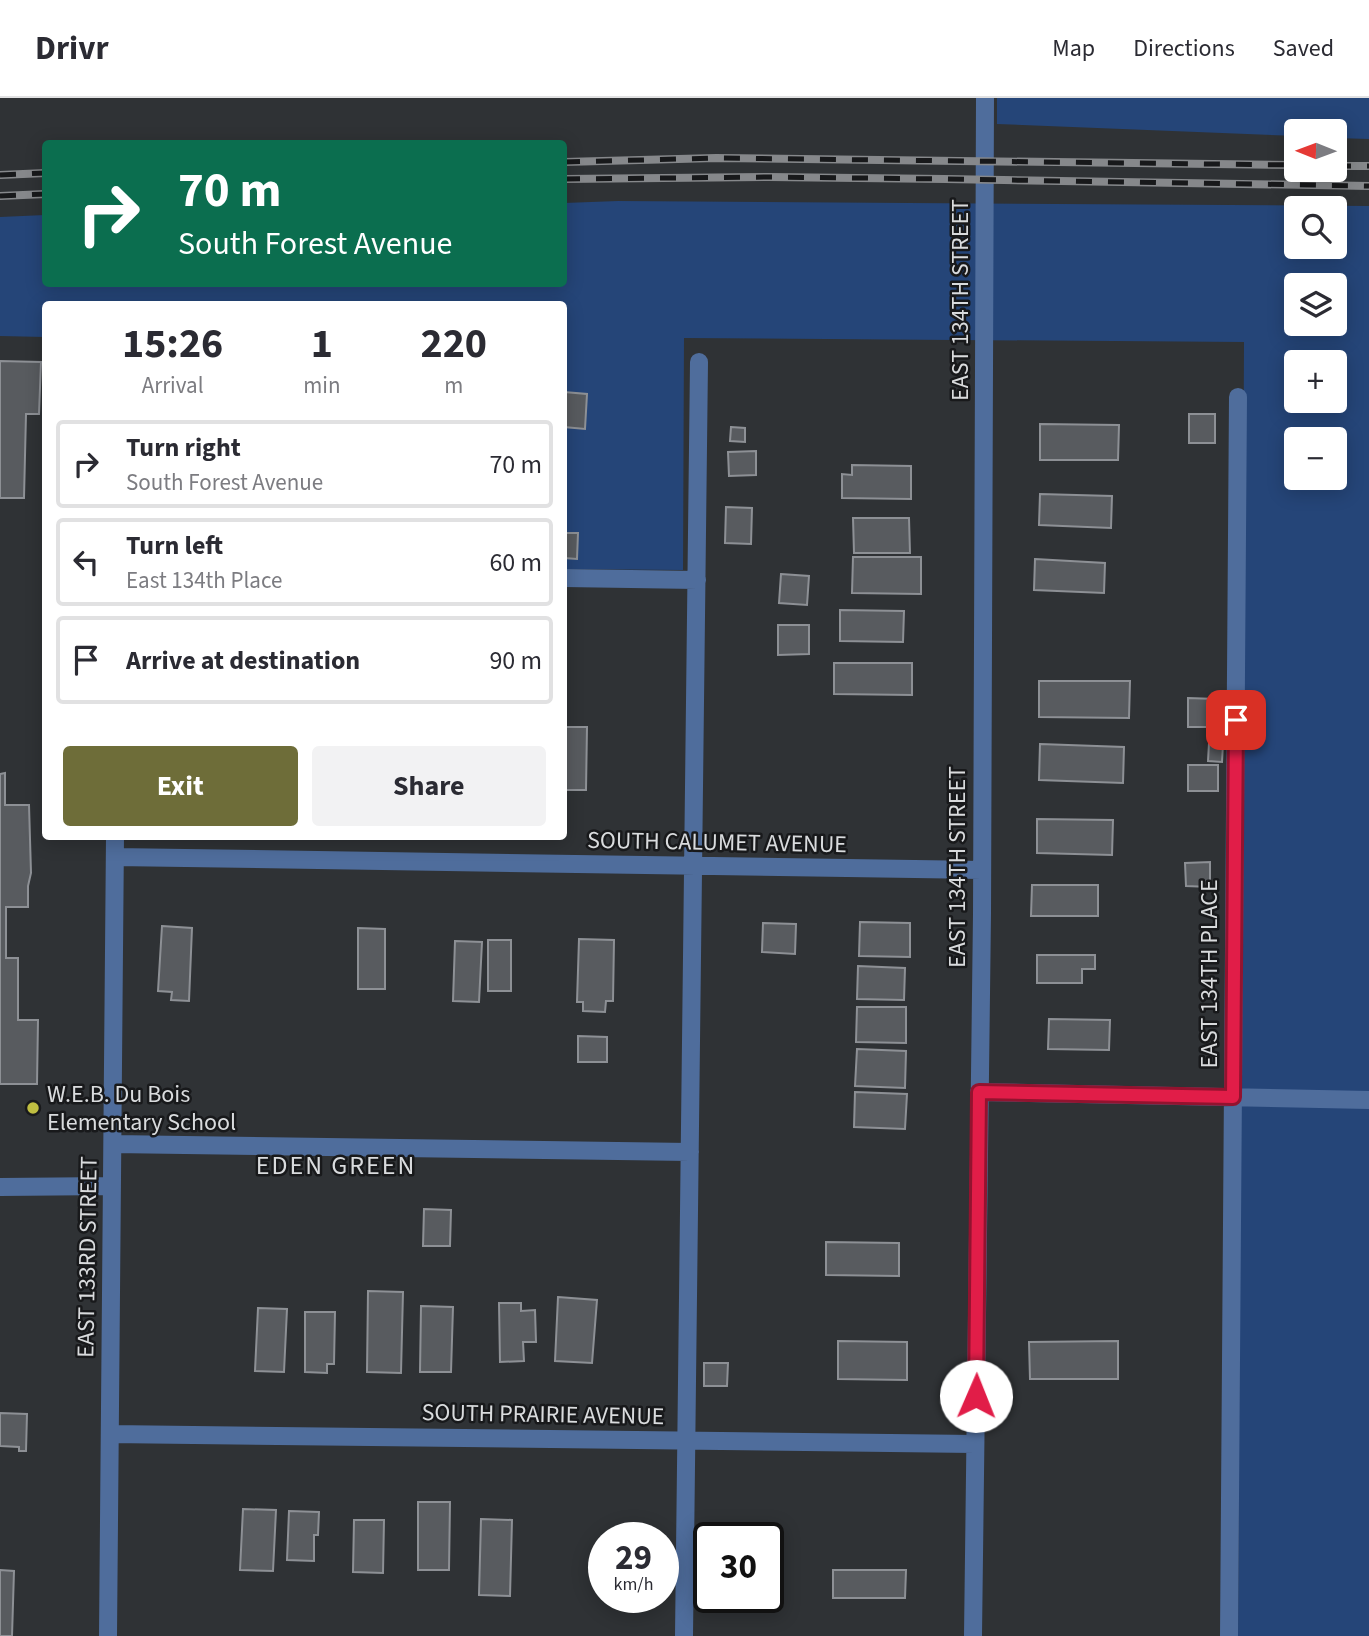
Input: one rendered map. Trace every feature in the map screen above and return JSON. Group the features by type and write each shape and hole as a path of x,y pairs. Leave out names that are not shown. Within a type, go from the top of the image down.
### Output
{"street":[{"name":"EAST 134TH STREET","path":"973,1636 982,870 985,98"},
{"path":"684,1636 699,362"},
{"name":"EAST 134TH PLACE","path":"1229,1636 1238,397"},
{"path":"567,578 697,580"},
{"name":"EAST 133RD STREET","path":"108,1636 115,840"},
{"name":"SOUTH CALUMET AVENUE","path":"115,857 982,870"},
{"path":"979,1092 1369,1100"},
{"path":"113,1144 690,1152"},
{"path":"0,1187 112,1186"},
{"name":"SOUTH PRAIRIE AVENUE","path":"110,1434 975,1444"}],"shaded area":[{"path":"997,98 1369,98 1369,139 1348,138 1348,119 1284,119 1284,135 997,124"},
{"path":"567,203 1284,205 1284,259 1347,259 1347,206 1369,206 1369,1636 1238,1636 1244,342 684,338 683,570 567,569 567,301 42,301 42,337 0,336 0,217 42,215 42,287 567,287"}],"building":[{"path":"0,361 41,362 39,414 26,414 24,498 0,498"},
{"path":"567,392 587,394 585,429 567,427"},
{"path":"1189,414 1215,414 1215,443 1189,443"},
{"path":"1040,424 1119,425 1118,460 1040,460"},
{"path":"731,427 745,428 745,442 730,441"},
{"path":"756,451 756,475 729,476 728,452"},
{"path":"852,465 911,466 911,499 842,498 842,474 852,475"},
{"path":"1040,494 1112,496 1111,528 1039,525"},
{"path":"726,507 752,508 751,544 725,543"},
{"path":"853,518 909,518 910,553 854,553"},
{"path":"567,533 578,533 577,559 567,558"},
{"path":"853,557 921,557 921,594 852,593"},
{"path":"1035,559 1105,563 1104,593 1034,590"},
{"path":"781,574 809,576 807,605 779,603"},
{"path":"840,610 904,611 903,642 840,641"},
{"path":"778,625 809,625 809,654 778,655"},
{"path":"834,663 912,663 912,695 834,694"},
{"path":"1039,681 1130,681 1129,718 1039,717"},
{"path":"1188,698 1216,699 1216,727 1188,727"},
{"path":"567,727 587,727 586,790 567,790"},
{"path":"1209,743 1223,744 1222,762 1208,761"},
{"path":"1040,744 1124,747 1123,783 1039,780"},
{"path":"1188,765 1218,765 1218,791 1188,791"},
{"path":"5,773 5,805 29,805 31,873 28,907 6,907 6,958 18,958 18,1020 38,1020 37,1084 0,1084 0,774"},
{"path":"1037,819 1113,820 1112,855 1037,853"},
{"path":"1210,862 1210,887 1186,886 1185,863"},
{"path":"1032,885 1098,885 1098,916 1031,916"},
{"path":"860,922 910,923 910,957 859,956"},
{"path":"763,923 796,924 795,954 762,952"},
{"path":"162,926 192,928 189,1001 171,1000 172,992 158,991"},
{"path":"358,928 385,929 385,989 358,989"},
{"path":"579,939 614,940 613,1001 606,1001 605,1012 583,1011 583,1002 577,1002"},
{"path":"488,940 511,940 511,991 488,991"},
{"path":"455,941 482,942 479,1002 453,1001"},
{"path":"1037,955 1095,955 1095,969 1082,969 1082,983 1037,983"},
{"path":"858,966 905,968 904,1000 857,999"},
{"path":"857,1007 906,1007 906,1043 856,1042"},
{"path":"1049,1019 1110,1020 1109,1050 1048,1049"},
{"path":"578,1036 607,1037 607,1062 578,1062"},
{"path":"857,1049 906,1051 905,1088 855,1086"},
{"path":"855,1092 907,1094 905,1129 854,1127"},
{"path":"424,1209 451,1210 450,1246 423,1246"},
{"path":"826,1242 899,1243 899,1276 826,1275"},
{"path":"368,1291 403,1292 401,1373 367,1372"},
{"path":"558,1297 597,1300 592,1363 555,1361"},
{"path":"499,1303 521,1303 521,1311 535,1310 536,1342 523,1342 524,1361 500,1362"},
{"path":"421,1306 453,1307 451,1372 420,1372"},
{"path":"258,1308 287,1309 284,1372 255,1371"},
{"path":"305,1312 335,1312 334,1364 327,1364 327,1373 305,1372"},
{"path":"838,1341 907,1342 907,1380 838,1379"},
{"path":"1118,1341 1118,1379 1030,1379 1029,1342"},
{"path":"704,1363 728,1363 727,1386 704,1386"},
{"path":"0,1413 27,1414 26,1451 19,1451 19,1447 0,1446"},
{"path":"418,1502 450,1502 449,1570 418,1570"},
{"path":"243,1509 276,1510 273,1571 240,1570"},
{"path":"289,1511 319,1512 318,1535 314,1535 314,1561 287,1560"},
{"path":"481,1519 512,1520 510,1596 479,1595"},
{"path":"354,1520 384,1520 383,1573 353,1572"},
{"path":"0,1570 14,1571 12,1636 0,1636"},
{"path":"833,1570 906,1570 905,1598 833,1598"}],"railway":[{"path":"567,162 716,158 1284,165"},
{"path":"1348,166 1369,166"},
{"path":"0,175 42,173"},
{"path":"567,179 769,177 1369,186"},
{"path":"0,196 42,194"}],"place":[{"name":"W.E.B. Du Bois Elementary School","path":"33,1108"}],"district":[{"name":"EDEN GREEN","path":"336,1165"}],"route":[{"path":"976,1396 979,1092 1233,1097 1236,720"}]}
